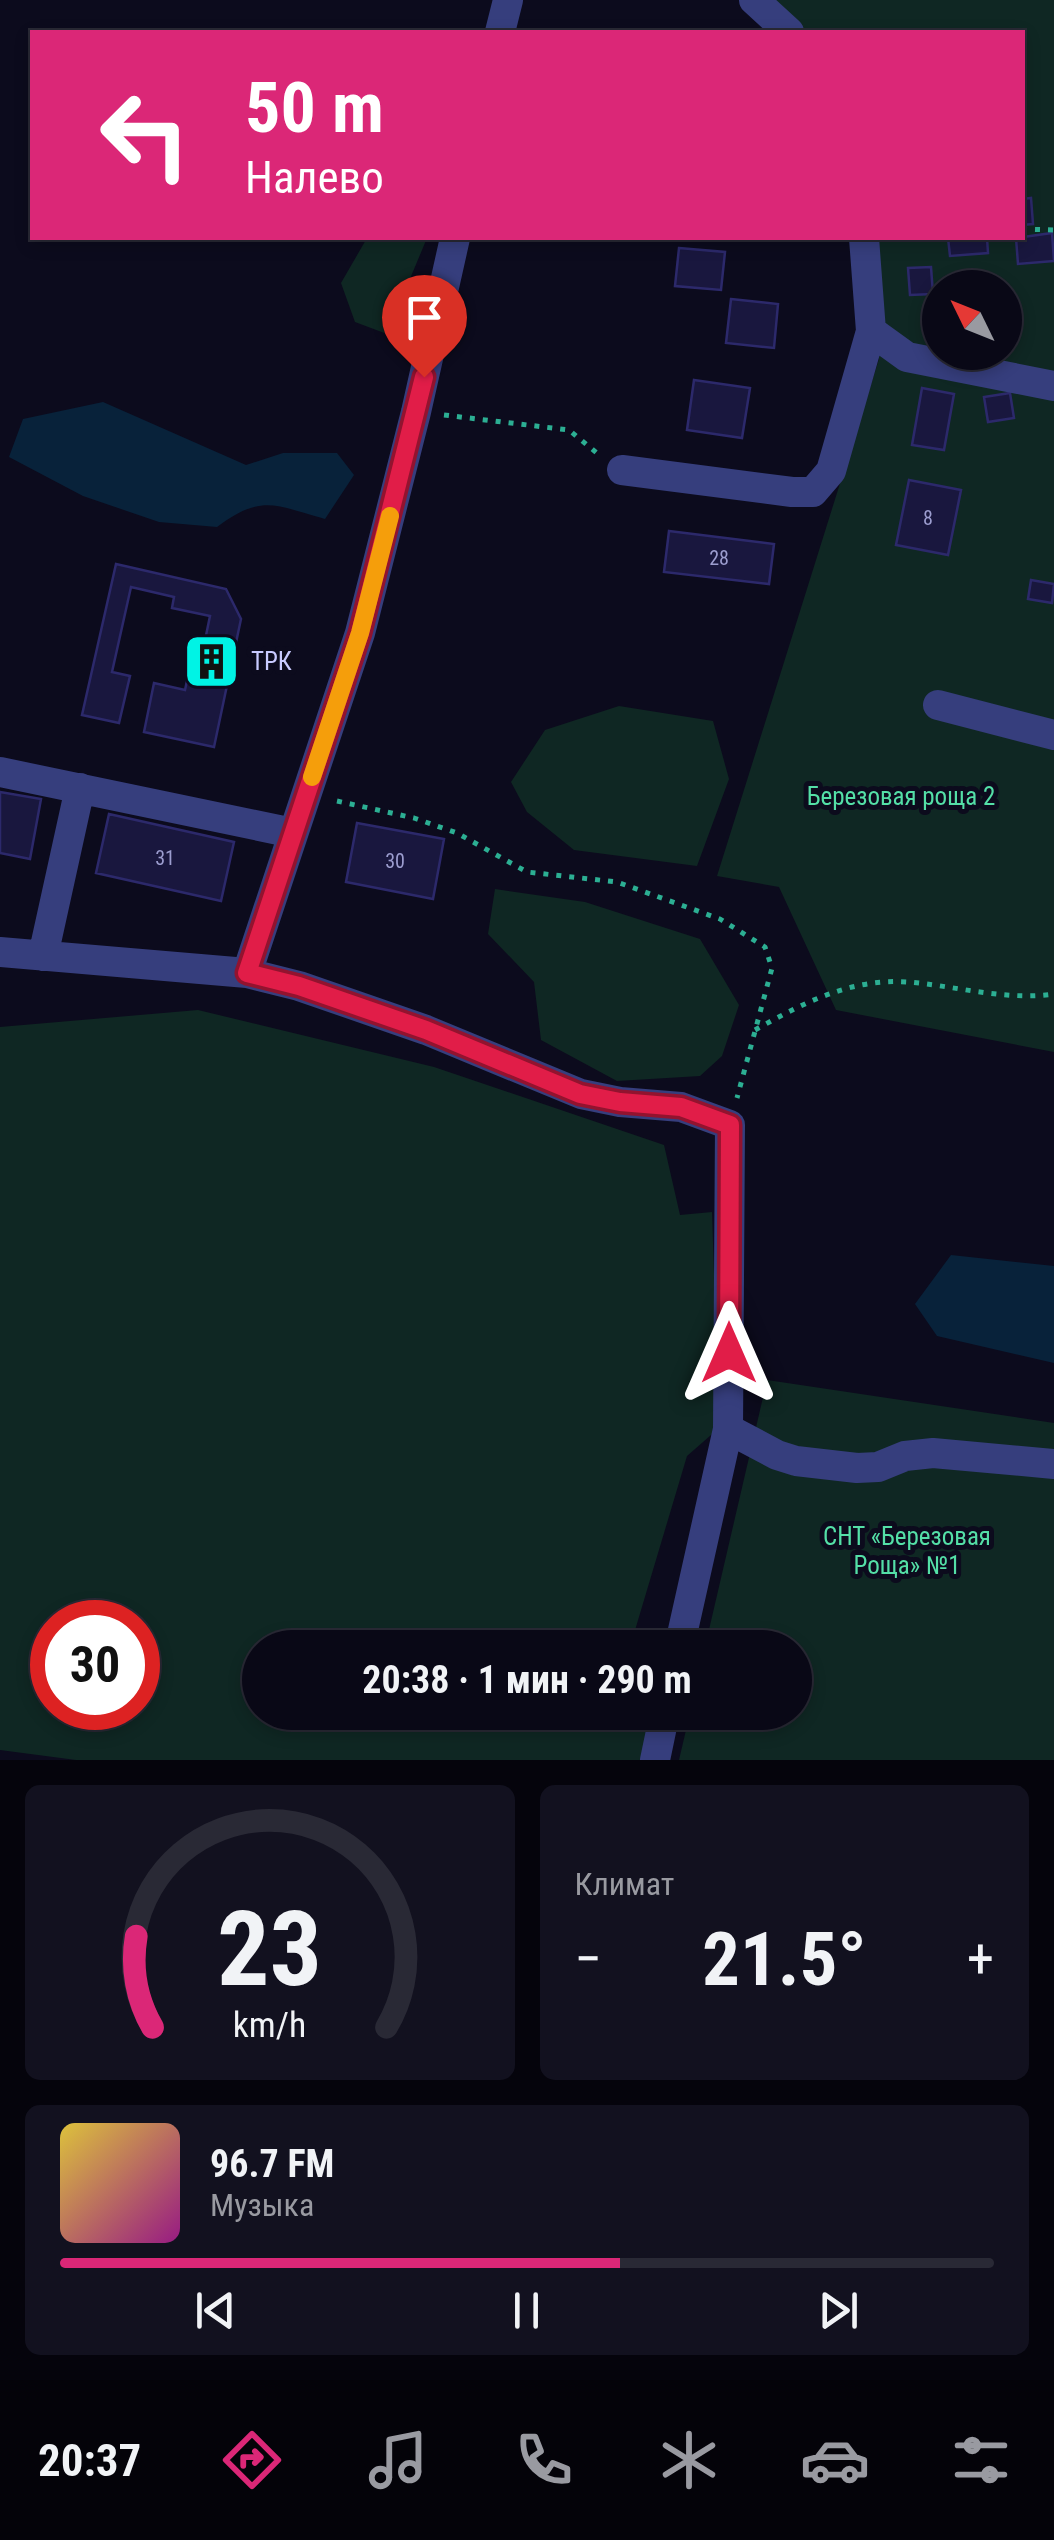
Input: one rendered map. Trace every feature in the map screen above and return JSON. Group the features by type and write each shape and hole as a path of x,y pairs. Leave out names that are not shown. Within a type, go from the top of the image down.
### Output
{"street":[{"path":"500,30 508,0"},
{"path":"754,0 787,30"},
{"path":"247,973 360,633 455,240"},
{"path":"622,470 814,492 831,470 870,331 864,240"},
{"path":"870,331 907,357 1054,386"},
{"path":"938,705 1054,735"},
{"path":"0,772 293,834"},
{"path":"43,956 80,788"},
{"path":"0,952 247,973 299,986 426,1030 580,1094 681,1107 730,1125 728,1429 683,1630"},
{"path":"728,1429 796,1461 842,1466 878,1467 905,1456 933,1453 1054,1464"},
{"path":"655,1760 661,1730"}],"path":[{"path":"1025,229 1054,230"},
{"path":"416,412 569,430 593,447 605,462 622,470"},
{"path":"306,794 414,818 442,828 527,872 617,882 720,920 765,947 772,968 730,1125"},
{"path":"755,1030 806,1002 856,985 904,982 1002,994 1054,994"}],"green space":[{"name":"Березовая роща 2","path":"767,0 1054,0 1054,1052 836,1010 779,887 717,876 879,359 866,240 1025,240 1025,30 792,30"},
{"path":"366,240 426,240 387,334 355,322 341,283"},
{"path":"619,706 713,721 729,779 697,866 574,850 527,812 511,782 545,730"},
{"path":"495,889 585,902 700,939 739,1005 722,1056 700,1076 617,1081 541,1040 534,982 488,934"},
{"path":"198,1010 434,1067 664,1145 680,1215 712,1212 719,1428 687,1456 635,1630 242,1630 242,1730 650,1730 644,1760 76,1760 0,1750 0,1027"},
{"name":"СНТ «Березовая Роща» №1","path":"767,1380 1054,1423 1054,1760 679,1760 686,1730 812,1730 812,1630 709,1630"}],"water":[{"path":"103,402 246,465 283,453 337,453 354,475 325,519 269,505 245,510 217,527 159,522 83,496 9,457 23,419"},
{"path":"951,1255 1054,1266 1054,1363 937,1336 915,1304"}],"building":[{"path":"1031,198 1033,224 1025,225 1025,199"},
{"path":"1052,233 1054,261 1018,264 1016,240 1025,240 1025,237"},
{"path":"948,240 987,240 988,253 950,256"},
{"path":"679,248 725,252 721,290 675,286"},
{"path":"931,267 922,270 922,294 910,295 908,268"},
{"path":"731,299 778,304 774,348 726,343"},
{"path":"694,380 750,388 742,438 687,430"},
{"path":"922,388 954,394 944,450 912,445"},
{"path":"1010,393 1014,418 988,422 984,397"},
{"path":"909,480 961,490 948,555 896,545"},
{"path":"669,531 774,544 769,584 664,572"},
{"name":"ТРК","path":"116,564 226,589 241,619 214,747 144,732 154,683 185,690 194,648 203,650 210,616 172,608 174,597 131,587 112,672 130,676 119,723 82,715"},
{"path":"1031,580 1054,584 1052,603 1028,599"},
{"path":"0,792 41,799 30,859 0,853"},
{"path":"109,814 234,842 221,901 96,873"},
{"path":"357,823 444,839 433,899 346,882"}],"slow traffic":[{"path":"312,777 360,633 390,516"}],"place":[{"name":"ТРК","path":"212,661"}],"route":[{"path":"424,377 360,633 247,973 299,986 426,1030 580,1094 681,1107 730,1125 729,1353"}]}
